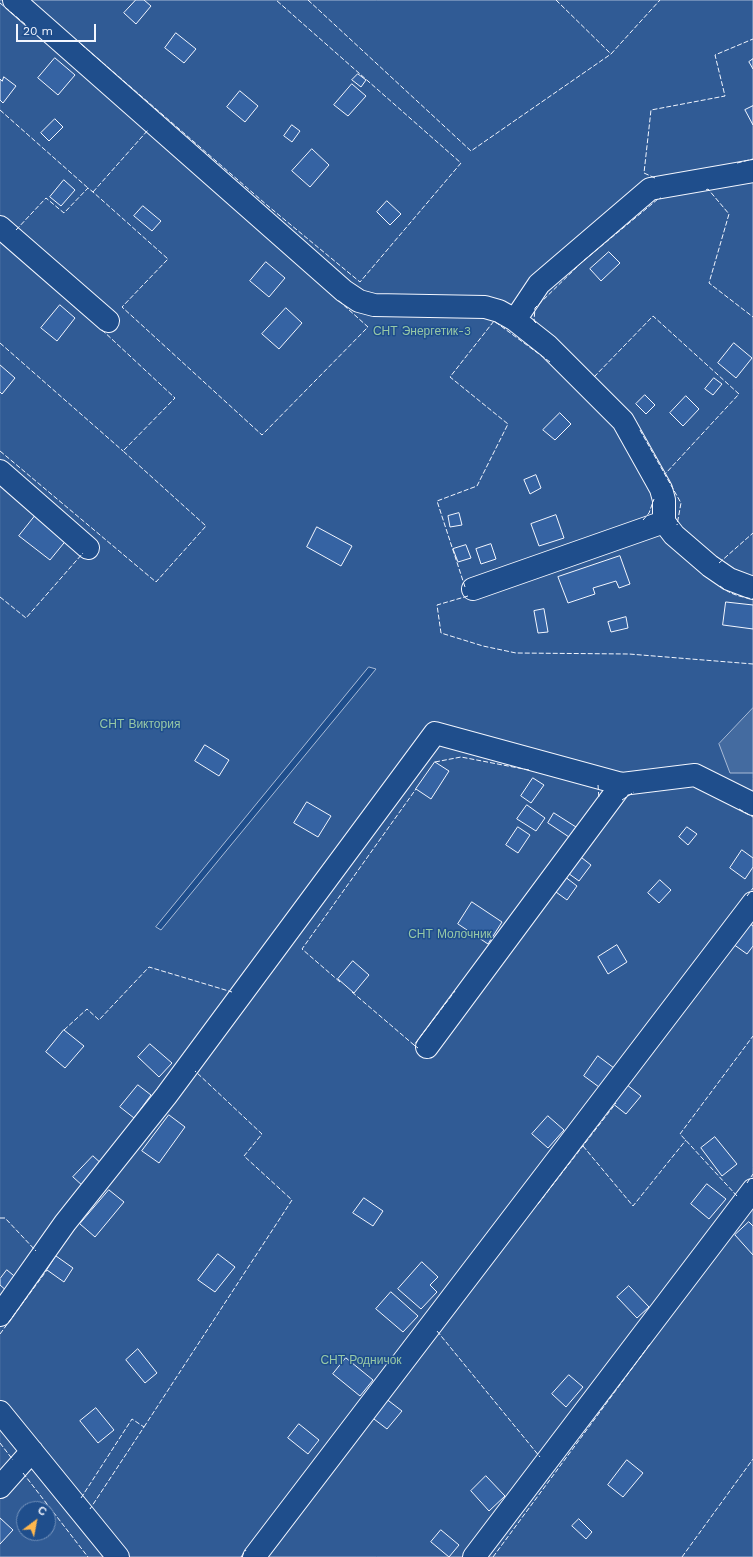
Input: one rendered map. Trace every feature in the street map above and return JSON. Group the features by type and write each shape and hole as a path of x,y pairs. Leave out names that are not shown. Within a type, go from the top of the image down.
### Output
{"lane":[{"path":"14,0 344,291 359,301 374,305 485,307 515,320 548,346 623,421 661,489 664,500 664,522 674,535 710,566 729,579 753,588"},
{"path":"515,320 539,284 650,189 753,171"},
{"path":"0,227 108,321"},
{"path":"0,471 88,548"},
{"path":"473,589 664,522"},
{"path":"0,1315 64,1223 166,1096 435,733 622,784 695,775 753,804"},
{"path":"427,1047 622,784"},
{"path":"254,1557 753,903"},
{"path":"474,1557 753,1190"},
{"path":"0,1412 118,1557"},
{"path":"0,1487 32,1451"}],"shaded area":[{"path":"0,0 753,0 753,1557 0,1557","holes":["369,667 376,669 161,930 156,927"]},
{"path":"753,708 753,773 730,773 719,744"}],"building":[{"path":"136,0 144,0 151,6 136,24 124,13"},
{"path":"176,33 196,49 184,63 165,48"},
{"path":"55,58 75,75 58,95 38,78"},
{"path":"753,59 753,69 749,62"},
{"path":"358,74 366,80 361,87 352,80"},
{"path":"4,77 16,86 3,103 0,100 0,79 2,81"},
{"path":"352,84 366,96 348,116 334,105"},
{"path":"240,91 258,106 245,122 227,107"},
{"path":"753,106 753,125 745,110"},
{"path":"55,119 63,127 49,141 41,133"},
{"path":"292,125 300,131 292,142 284,136"},
{"path":"312,149 329,165 310,187 292,171"},
{"path":"64,180 75,190 61,206 50,197"},
{"path":"387,201 401,214 390,225 377,212"},
{"path":"143,206 161,221 152,231 134,216"},
{"path":"609,252 620,263 601,281 590,269"},
{"path":"266,262 285,278 269,297 250,281"},
{"path":"60,305 75,318 57,341 41,328"},
{"path":"286,308 302,323 279,349 262,334"},
{"path":"734,343 752,358 736,378 718,363"},
{"path":"0,365 15,378 2,394 0,392"},
{"path":"714,378 722,384 713,395 705,389"},
{"path":"645,395 655,405 646,414 636,404"},
{"path":"686,396 699,409 683,426 670,413"},
{"path":"560,413 571,424 555,440 543,430"},
{"path":"536,475 541,488 530,494 524,480"},
{"path":"459,513 462,525 450,527 448,516"},
{"path":"556,515 564,538 539,546 531,524"},
{"path":"35,516 52,530 68,538 50,560 19,536"},
{"path":"317,527 352,546 341,566 307,547"},
{"path":"491,544 496,559 481,564 476,549"},
{"path":"466,545 471,558 458,562 453,549"},
{"path":"620,556 630,584 619,588 616,581 593,588 595,594 568,603 558,577"},
{"path":"726,602 753,605 753,629 723,625"},
{"path":"544,609 548,632 538,633 534,611"},
{"path":"626,617 628,628 611,632 608,622"},
{"path":"205,745 229,760 219,776 195,761"},
{"path":"435,762 449,771 431,799 416,789"},
{"path":"533,778 544,785 531,803 521,796"},
{"path":"307,802 331,816 318,837 294,823"},
{"path":"527,805 545,818 536,831 517,819"},
{"path":"554,813 576,827 569,837 548,823"},
{"path":"518,827 530,835 518,853 506,845"},
{"path":"687,827 697,834 688,845 679,837"},
{"path":"742,850 753,858 753,867 745,879 730,868"},
{"path":"577,854 591,865 579,881 565,871"},
{"path":"560,873 577,886 567,900 549,887"},
{"path":"660,880 671,890 659,903 648,893"},
{"path":"472,902 502,922 488,944 458,924"},
{"path":"749,923 753,926 753,946 747,954 733,944"},
{"path":"617,945 627,962 608,974 598,957"},
{"path":"353,961 369,975 354,993 338,979"},
{"path":"64,1030 84,1046 65,1068 46,1052"},
{"path":"150,1044 172,1063 159,1077 138,1057"},
{"path":"598,1056 614,1068 599,1087 584,1076"},
{"path":"626,1084 641,1096 626,1114 612,1103"},
{"path":"138,1085 151,1095 134,1118 120,1107"},
{"path":"169,1115 185,1127 159,1163 142,1151"},
{"path":"548,1116 564,1130 548,1148 532,1134"},
{"path":"715,1137 737,1164 722,1176 701,1148"},
{"path":"93,1156 103,1165 83,1186 73,1177"},
{"path":"707,1184 726,1199 709,1219 691,1204"},
{"path":"109,1190 124,1202 95,1237 80,1224"},
{"path":"364,1198 383,1211 373,1226 353,1213"},
{"path":"749,1222 753,1226 753,1255 735,1235"},
{"path":"218,1254 235,1267 215,1292 198,1280"},
{"path":"56,1256 73,1268 64,1282 47,1270"},
{"path":"422,1262 438,1277 430,1285 437,1292 421,1309 398,1289"},
{"path":"7,1270 19,1280 8,1292 0,1285 0,1279"},
{"path":"629,1286 649,1307 637,1318 617,1297"},
{"path":"391,1292 418,1316 403,1332 376,1309"},
{"path":"138,1349 157,1373 145,1383 126,1360"},
{"path":"346,1358 373,1380 360,1396 333,1374"},
{"path":"569,1375 583,1387 566,1407 552,1394"},
{"path":"385,1398 402,1411 387,1429 370,1416"},
{"path":"96,1408 114,1430 98,1443 80,1421"},
{"path":"299,1424 319,1440 308,1454 288,1438"},
{"path":"627,1460 643,1473 623,1497 608,1485"},
{"path":"486,1476 505,1496 489,1511 471,1491"},
{"path":"0,1518 13,1530 0,1544"},
{"path":"579,1519 592,1532 586,1539 572,1526"},
{"path":"441,1530 459,1545 449,1557 431,1542"}],"fence":[{"path":"81,44 268,206 360,282 461,163 276,0"},
{"path":"308,0 471,151 611,54"},
{"path":"556,0 611,54 660,0"},
{"path":"0,3 26,25"},
{"path":"655,178 644,173 651,110 725,96 715,55 753,39"},
{"path":"0,110 88,188"},
{"path":"93,192 148,130"},
{"path":"737,163 753,159"},
{"path":"16,230 46,198 64,213 88,188 93,192 168,259 122,307 262,435 368,327 338,300"},
{"path":"706,190 708,189 729,214 709,283 753,317"},
{"path":"536,323 534,321 535,308 582,262 661,198"},
{"path":"594,377 653,316 739,394 666,473"},
{"path":"465,587 437,501 477,486 508,424 450,377 494,321 550,362"},
{"path":"0,451 156,582 206,526 123,451 175,398 101,329"},
{"path":"0,343 123,451"},
{"path":"640,430 681,503 677,525"},
{"path":"643,520 649,513 654,499"},
{"path":"719,563 753,533"},
{"path":"0,597 26,618 83,553"},
{"path":"720,586 735,595 753,599"},
{"path":"468,596 437,605 441,633 483,646 516,653 629,654 753,664"},
{"path":"435,762 461,757 529,770"},
{"path":"598,785 599,799"},
{"path":"340,982 302,949 416,789"},
{"path":"622,800 634,792"},
{"path":"739,809 753,817"},
{"path":"747,896 753,888"},
{"path":"64,1030 87,1009 99,1020 149,967 232,992"},
{"path":"418,1048 414,1045 455,991"},
{"path":"352,992 414,1045"},
{"path":"737,1196 680,1134 753,1036"},
{"path":"144,1427 292,1200 244,1156 262,1134 195,1071"},
{"path":"538,1204 616,1103"},
{"path":"583,1146 633,1206 686,1140"},
{"path":"747,1183 753,1174"},
{"path":"0,1218 5,1218 36,1251"},
{"path":"0,1334 47,1270"},
{"path":"437,1331 540,1457"},
{"path":"493,1557 650,1344"},
{"path":"81,1498 132,1419 144,1427 90,1509"},
{"path":"0,1443 13,1460"},
{"path":"682,1557 753,1459"},
{"path":"23,1473 88,1557"},
{"path":"241,1557 246,1550"}],"park label":[{"name":"СНТ Энергетик-3","path":"422,331"},
{"name":"СНТ Виктория","path":"140,724"},
{"name":"СНТ Молочник","path":"450,934"},
{"name":"СНТ Родничок","path":"361,1360"}]}
